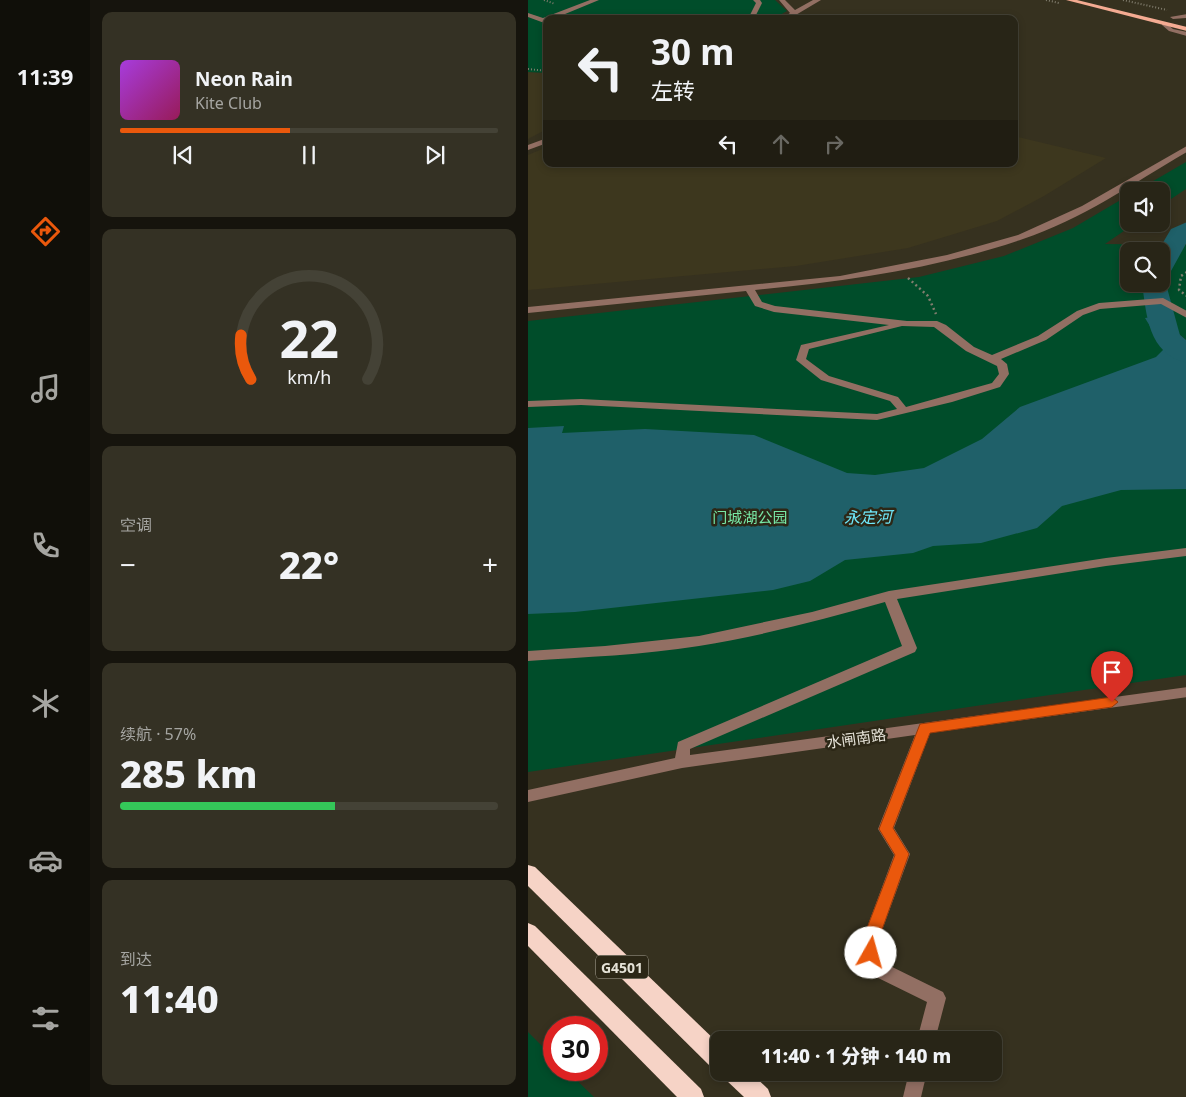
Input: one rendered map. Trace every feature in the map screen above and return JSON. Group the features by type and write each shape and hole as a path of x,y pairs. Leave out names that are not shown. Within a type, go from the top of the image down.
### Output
{"highway":[{"name":"G4501","path":"528,873 710,1050"},
{"name":"G4501","path":"528,932 693,1097"},
{"path":"743,1081 760,1097"}],"main road":[{"path":"1069,0 1186,29"},
{"path":"1101,0 1186,21"}],"street":[{"path":"560,15 596,0"},
{"path":"753,15 759,3 756,0"},
{"path":"782,0 794,13"},
{"path":"791,15 818,0"},
{"path":"528,15 543,20"},
{"path":"1172,17 1186,16"},
{"path":"1164,24 1171,30 1186,34"},
{"path":"528,148 543,142"},
{"path":"528,310 840,279 948,258 1021,237 1084,208 1186,148"},
{"path":"749,288 758,304 774,309 907,324"},
{"path":"993,359 1042,338 1080,313 1099,306 1141,301 1163,301 1186,315"},
{"path":"528,404 580,402 878,417 904,410 996,385 1004,374 1002,364 971,350 940,324 926,322 907,324 805,347 801,360 826,378 894,399 904,410"},
{"path":"528,656 605,651 700,641 812,617 889,596 1106,562 1186,552"},
{"path":"682,762 683,746 910,648 889,596"},
{"name":"水闸南路","path":"528,796 682,762 1186,692"},
{"path":"925,728 886,829 902,854 870,941 872,966 936,998 928,1031"},
{"path":"912,1097 916,1081"}],"path":[{"path":"1123,0 1169,10"},
{"path":"528,69 543,70"},
{"path":"896,268 928,296 940,324"},
{"path":"1186,272 1181,276 1179,290 1186,296"}],"shaded area":[{"path":"528,72 543,73 543,131 528,139"},
{"path":"1018,137 1106,158 1044,196 997,221 908,248 796,266 528,290 528,155 543,149 543,167 1018,167"}],"green space":[{"path":"528,0 775,0 787,11 780,15 543,15 543,73 528,72"},
{"path":"1186,162 1186,189 1170,200 1170,182 1152,182"},
{"name":"门城湖公园","path":"1120,200 1120,232 1122,232 1105,244 1120,244 1120,292 1170,292 1170,245 1186,245 1186,340 1179,334 1172,318 1186,398 1186,675 528,772 528,321 919,277 1004,256 1073,228"},
{"path":"528,1032 543,1047 543,1081 577,1081 594,1097 528,1097"}],"water":[{"name":"永定河","path":"1172,317 1179,334 1186,340 1186,489 1121,490 1062,506 1037,528 981,543 933,546 913,553 845,560 810,581 773,590 575,612 528,614 528,428 564,426 562,433 645,429 754,435 847,473 875,475 924,468 982,439 1020,407 1156,357 1164,349 1145,318"}],"waterway":[{"path":"1170,251 1179,234 1187,229"},
{"path":"1156,292 1160,315 1169,343 1187,355"}],"route":[{"path":"871,953 870,941 902,854 886,829 925,728 1112,702"}]}
